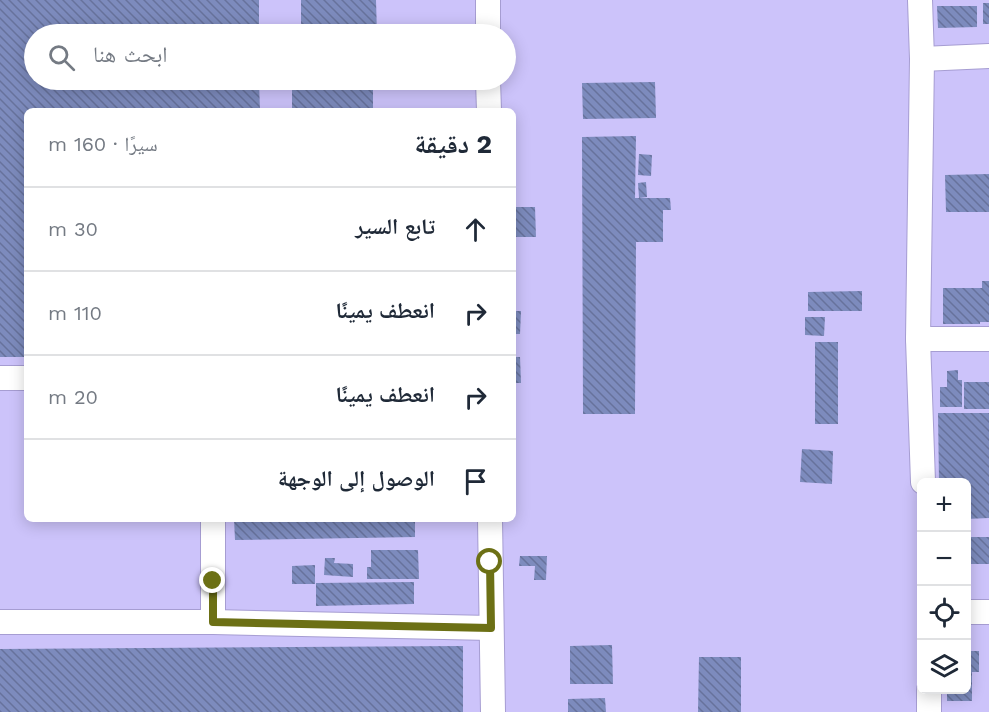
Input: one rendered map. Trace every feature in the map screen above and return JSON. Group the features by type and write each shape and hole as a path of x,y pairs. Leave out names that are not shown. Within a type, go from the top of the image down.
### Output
{"street":[{"path":"488,0 488,24"},
{"path":"920,0 922,59 918,339 923,478"},
{"path":"922,59 989,56"},
{"path":"488,90 489,108"},
{"path":"918,339 989,339"},
{"path":"0,378 24,378"},
{"path":"213,522 213,622"},
{"path":"490,522 493,712"},
{"path":"971,612 989,612"},
{"path":"0,622 213,622 491,628"},
{"path":"929,694 929,712"}],"building":[{"path":"0,0 259,0 259,24 24,24 24,90 259,90 260,108 24,108 24,357 0,357"},
{"path":"301,0 376,0 377,24 301,24"},
{"path":"983,3 989,3 989,24 983,24"},
{"path":"937,6 977,6 977,27 938,28"},
{"path":"655,82 656,118 583,119 582,83"},
{"path":"292,90 373,90 373,108 292,108"},
{"path":"636,136 635,198 670,198 671,210 663,210 663,242 636,242 635,414 583,414 582,137"},
{"path":"639,154 652,155 651,176 638,175"},
{"path":"989,174 989,212 946,212 945,175"},
{"path":"646,182 647,197 639,198 638,183"},
{"path":"516,207 535,207 536,237 516,237"},
{"path":"982,281 989,281 989,322 943,324 943,288 982,288"},
{"path":"862,291 862,311 808,311 808,292"},
{"path":"516,311 521,311 520,334 516,334"},
{"path":"805,317 825,317 824,336 805,335"},
{"path":"815,342 838,342 838,424 815,424"},
{"path":"516,357 520,357 521,383 516,383"},
{"path":"958,370 958,380 962,380 962,407 940,407 940,387 947,387 947,371"},
{"path":"964,382 989,382 989,409 964,409"},
{"path":"938,413 989,413 989,518 971,519 971,478 939,478"},
{"path":"802,449 833,451 832,484 800,482"},
{"path":"234,522 415,522 415,537 235,540"},
{"path":"971,537 989,537 989,564 971,564"},
{"path":"371,550 418,550 419,579 367,579 367,567 371,567"},
{"path":"520,556 547,556 546,580 534,580 535,566 519,566"},
{"path":"325,558 335,558 334,563 353,564 353,577 324,575"},
{"path":"315,565 315,584 292,584 292,566"},
{"path":"414,582 414,604 316,606 316,583"},
{"path":"612,645 613,684 570,684 570,646"},
{"path":"463,646 463,712 0,712 0,649"},
{"path":"971,651 979,651 979,672 972,672 972,701 947,701 947,694 971,694"},
{"path":"699,657 741,657 741,712 698,712"},
{"path":"605,698 606,712 568,712 568,699"}],"route":[{"path":"213,581 213,622 491,628 490,562"}]}
